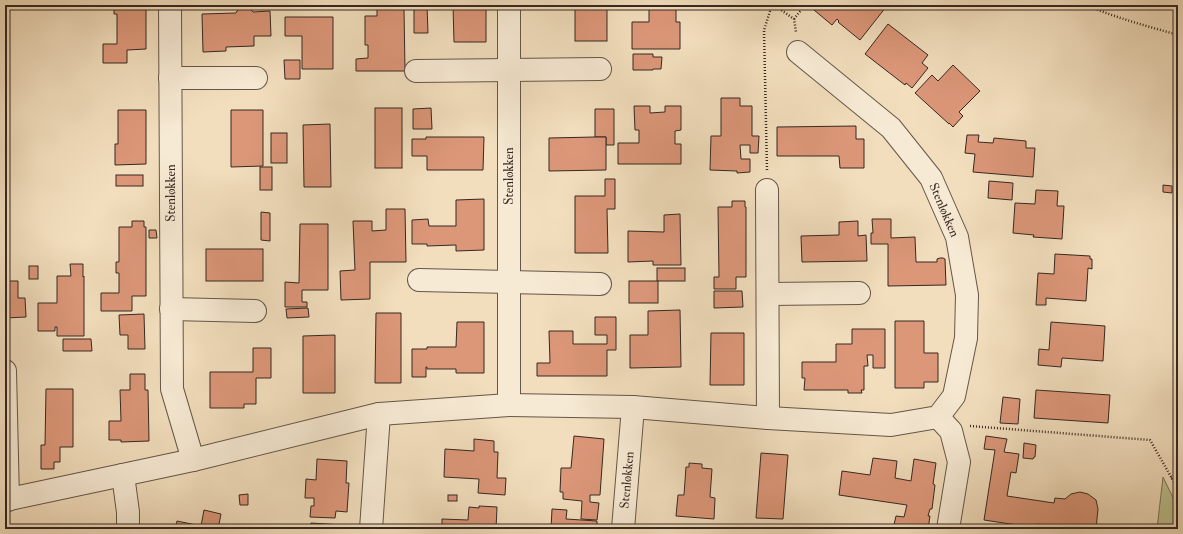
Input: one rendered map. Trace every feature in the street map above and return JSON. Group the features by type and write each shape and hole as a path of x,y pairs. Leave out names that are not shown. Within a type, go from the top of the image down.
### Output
{"street":[{"name":"Stenløkken","path":"170,5 172,389 193,460"},
{"name":"Stenløkken","path":"509,5 509,405"},
{"name":"Stenløkken","path":"798,52 891,128 931,178 957,237 967,295 966,338 954,396 944,424"},
{"path":"416,71 600,68"},
{"path":"170,78 256,78"},
{"path":"767,190 768,418"},
{"path":"419,280 600,284"},
{"path":"768,294 859,293"},
{"path":"171,309 254,311"},
{"path":"5,371 6,500 193,460 379,414 509,405 633,408 892,425 944,424 959,462 948,529"},
{"name":"Stenløkken","path":"622,529 633,408"},
{"path":"371,529 379,414"},
{"path":"123,475 128,512 128,529"}],"path":[{"path":"767,190 764,30 773,5 794,19"},
{"path":"798,52 794,19 805,5"},
{"path":"1086,5 1133,23 1178,35"},
{"path":"944,424 1150,440 1178,489"},
{"path":"1171,478 1178,475"}],"green space":[{"path":"1163,477 1178,508 1178,529 1157,529"}],"building":[{"path":"114,5 146,5 146,49 127,50 127,63 103,63 103,44 117,44 117,14 114,14"},
{"path":"414,5 427,5 428,33 414,33"},
{"path":"453,5 486,5 486,42 454,42"},
{"path":"575,5 607,5 607,41 575,41"},
{"path":"649,5 676,5 676,22 680,22 680,49 632,49 632,22 649,22"},
{"path":"818,5 823,5 829,10 834,5 883,5 886,7 860,40 838,22 839,21 837,19 832,25 814,10"},
{"path":"241,6 248,6 253,12 270,11 271,36 254,36 254,46 226,47 226,51 203,52 202,14 236,13"},
{"path":"377,9 404,9 405,71 356,71 356,59 368,58 368,45 365,45 365,16 377,16"},
{"path":"285,17 333,17 333,69 302,69 302,36 285,36"},
{"path":"888,24 928,55 922,63 928,68 912,88 906,83 905,85 865,54"},
{"path":"633,54 653,54 653,57 662,57 661,69 633,70"},
{"path":"284,60 300,60 300,79 285,79"},
{"path":"953,65 980,91 959,112 963,116 953,127 915,93 932,75 938,81"},
{"path":"721,98 740,98 740,106 752,106 752,136 759,136 758,153 750,153 750,145 740,145 741,159 750,159 750,172 737,173 737,171 710,170 711,136 721,136"},
{"path":"634,106 650,106 650,113 665,112 665,106 681,106 681,130 675,131 675,144 681,144 681,164 618,164 618,143 639,143 639,130 635,130"},
{"path":"375,108 402,108 402,168 375,168"},
{"path":"431,108 432,129 413,129 413,109"},
{"path":"595,109 614,109 614,145 606,145 606,137 595,137"},
{"path":"118,110 146,110 146,164 115,165 115,144 118,144"},
{"path":"231,110 263,110 263,166 231,167"},
{"path":"330,124 331,187 304,187 303,125"},
{"path":"856,126 856,139 864,139 864,168 840,168 839,156 777,156 777,127"},
{"path":"271,133 287,133 287,163 271,163"},
{"path":"967,135 979,135 978,142 993,143 994,138 1026,141 1026,148 1035,148 1033,177 973,172 975,154 965,153"},
{"path":"426,137 484,137 483,170 427,170 427,156 412,156 412,139 426,139"},
{"path":"606,137 606,170 549,171 549,138"},
{"path":"260,167 272,167 272,190 260,190"},
{"path":"116,175 143,175 143,186 116,186"},
{"path":"605,179 615,179 615,209 607,209 608,253 575,253 575,196 605,196"},
{"path":"989,181 1013,183 1012,200 988,198"},
{"path":"1163,185 1172,186 1172,193 1163,192"},
{"path":"1036,190 1058,191 1057,206 1064,206 1062,239 1033,237 1034,235 1013,233 1015,203 1035,204"},
{"path":"484,199 484,250 456,251 456,245 427,246 427,244 412,244 412,220 428,219 429,226 456,226 456,200"},
{"path":"732,201 745,201 746,277 736,277 736,289 714,289 714,277 719,277 718,207 732,207"},
{"path":"386,209 405,209 406,262 370,262 370,299 341,300 340,271 355,270 353,221 372,221 372,231 386,230"},
{"path":"261,212 270,213 270,241 261,240"},
{"path":"680,214 681,265 653,265 653,261 628,262 628,231 664,232 664,215"},
{"path":"872,219 891,219 891,238 915,237 916,262 937,262 937,259 945,259 946,285 888,286 888,244 871,244 871,233 873,233"},
{"path":"132,221 144,221 144,227 146,227 146,296 132,296 132,311 101,311 101,293 119,293 119,273 116,273 116,262 119,262 119,227 132,227"},
{"path":"858,221 858,236 866,235 867,261 802,262 801,236 839,235 839,222"},
{"path":"300,224 328,224 328,290 302,290 302,302 307,302 307,307 285,307 285,282 299,283"},
{"path":"149,230 156,230 157,238 149,238"},
{"path":"206,249 263,249 263,281 206,281"},
{"path":"1055,254 1090,256 1090,259 1092,259 1092,269 1088,268 1086,301 1046,298 1046,305 1036,305 1038,273 1054,274"},
{"path":"70,264 83,264 84,336 57,336 57,327 55,327 55,331 38,331 38,303 57,303 57,276 71,276"},
{"path":"29,266 38,266 38,279 29,279"},
{"path":"657,268 685,268 685,281 657,281"},
{"path":"5,281 18,281 18,298 25,298 26,317 5,318"},
{"path":"629,281 658,281 658,303 629,303"},
{"path":"714,291 742,291 743,307 714,308"},
{"path":"308,308 309,317 287,318 286,309"},
{"path":"680,310 681,367 630,368 630,335 648,335 648,311"},
{"path":"376,313 401,313 401,383 375,383"},
{"path":"144,314 145,349 128,349 128,335 120,335 119,315"},
{"path":"595,317 616,317 616,350 607,350 607,376 537,376 537,363 550,363 549,331 573,331 573,344 607,344 607,335 595,335"},
{"path":"895,321 924,321 924,353 938,353 938,382 924,382 924,388 895,388"},
{"path":"457,322 484,322 484,373 456,373 456,369 427,369 426,367 426,377 412,377 412,349 427,349 427,347 456,347"},
{"path":"1051,322 1105,326 1103,361 1062,358 1061,367 1038,365 1039,349 1049,350"},
{"path":"852,329 885,329 885,368 873,368 873,355 867,355 868,366 864,366 864,390 861,390 862,393 848,393 848,390 804,390 805,378 802,378 802,362 836,362 836,344 852,344"},
{"path":"711,333 744,333 744,385 710,385"},
{"path":"335,335 335,393 303,393 303,336"},
{"path":"63,339 91,339 92,351 63,351"},
{"path":"253,348 271,348 271,378 256,378 256,404 244,404 244,408 210,408 210,372 253,372"},
{"path":"130,374 145,374 145,390 148,390 149,441 121,442 121,440 109,440 109,421 121,421 120,390 130,390"},
{"path":"46,389 73,389 73,447 60,447 60,462 54,462 54,469 41,469 41,445 45,445"},
{"path":"1036,390 1110,395 1108,423 1034,418"},
{"path":"1003,397 1020,399 1018,424 1000,423"},
{"path":"574,436 604,439 600,495 590,495 590,502 599,503 597,520 581,519 582,501 563,499 563,492 560,492 561,468 571,468"},
{"path":"986,436 1007,439 1004,452 1019,454 1016,473 1011,472 1007,496 1054,503 1055,498 1065,499 1071,494 1080,492 1088,494 1096,500 1098,509 1096,529 1045,529 1045,525 1037,524 1037,528 984,520 995,450 984,449"},
{"path":"474,439 494,441 494,452 498,452 497,478 506,478 505,495 478,493 479,479 444,477 445,449 474,451"},
{"path":"1024,443 1036,445 1035,457 1033,459 1023,458"},
{"path":"761,453 788,455 783,519 756,518"},
{"path":"873,458 897,461 895,478 911,481 914,459 936,463 933,484 935,485 932,509 930,509 928,516 930,516 928,529 893,529 896,516 904,517 907,505 839,495 842,471 870,475"},
{"path":"317,459 347,461 346,483 349,483 347,512 336,511 335,518 310,517 311,506 314,506 314,498 305,498 306,479 316,480"},
{"path":"689,463 702,464 702,468 712,469 710,497 715,498 714,519 676,516 678,495 684,495 686,467 689,467"},
{"path":"248,494 248,505 240,505 239,495"},
{"path":"448,495 457,495 457,501 448,501"},
{"path":"479,506 497,507 496,529 442,529 442,519 468,520 469,507 479,508"},
{"path":"552,509 567,510 566,519 597,521 597,529 551,529"},
{"path":"204,510 221,514 218,529 175,529 177,521 201,526"},
{"path":"311,523 342,525 341,529 310,529"},
{"path":"750,526 775,528 749,529"}]}
